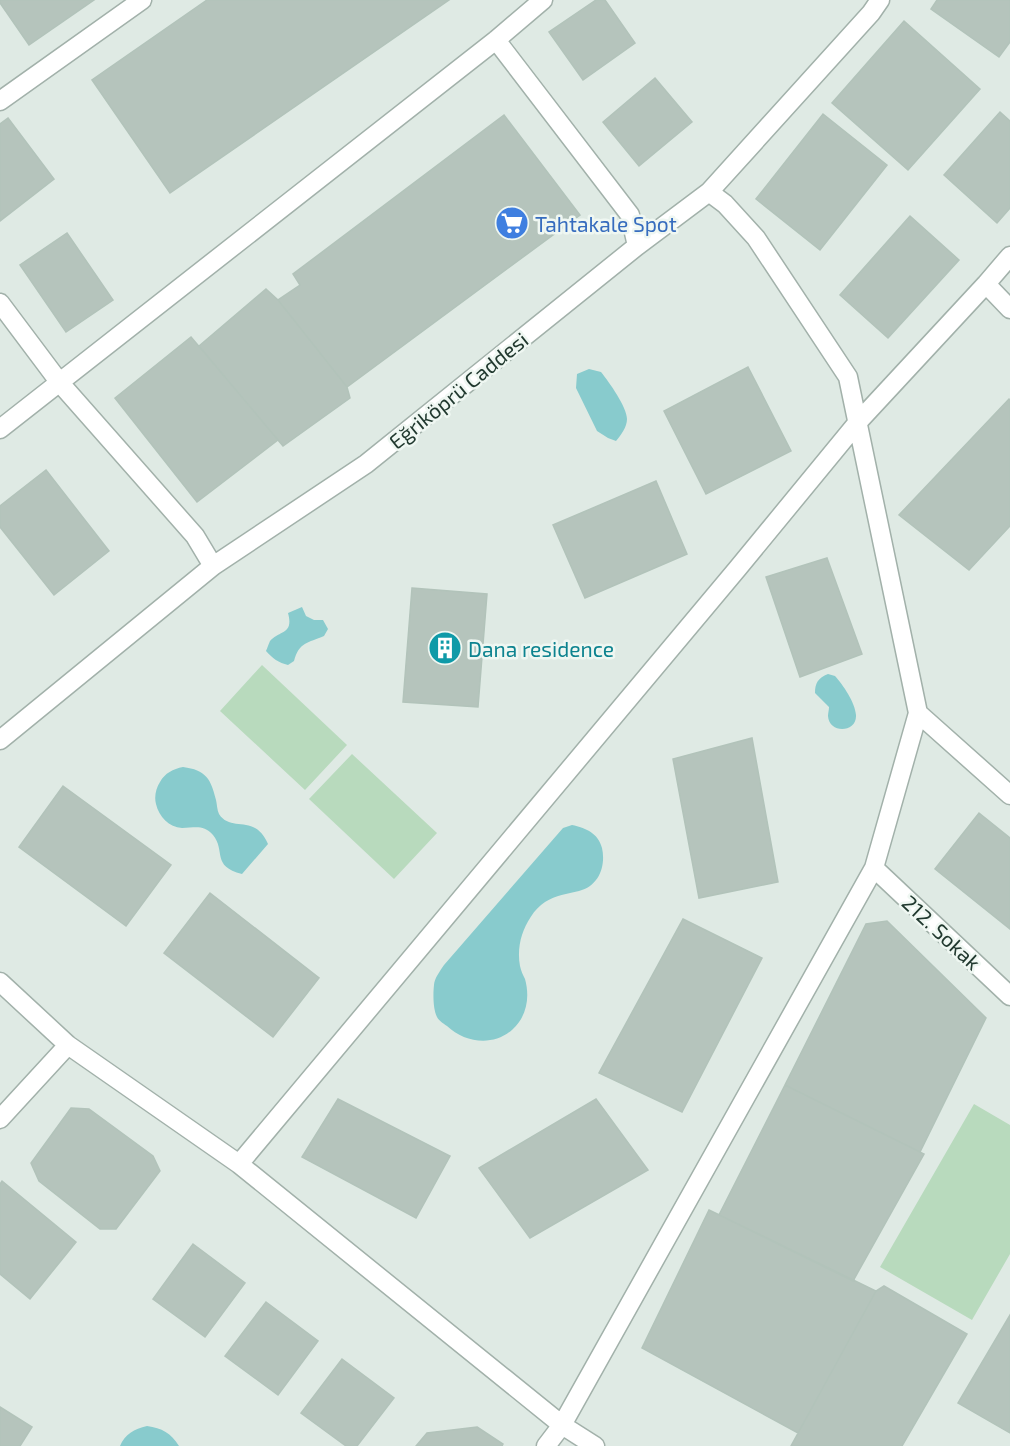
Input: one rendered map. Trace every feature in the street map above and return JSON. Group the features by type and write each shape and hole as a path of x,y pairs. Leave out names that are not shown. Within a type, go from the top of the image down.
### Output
{"street":[{"path":"0,101 142,0"},
{"path":"0,429 496,40 543,0"},
{"name":"Eğriköprü Caddesi","path":"0,740 213,566 366,464 637,246 710,192 870,4"},
{"path":"496,40 630,215 637,246"},
{"path":"546,1446 562,1425 874,868 918,713 848,377 756,238 725,204 710,192"},
{"path":"239,1164 858,422 1010,256"},
{"path":"986,284 1010,309"},
{"path":"0,303 60,383 195,536 213,566"},
{"path":"918,713 1010,795"},
{"name":"212. Sokak","path":"874,868 1010,996"},
{"path":"0,982 68,1045 239,1164 562,1425 595,1446"},
{"path":"0,1119 68,1045"}],"green space":[{"path":"262,665 347,745 305,790 220,711"},
{"path":"352,754 437,833 394,879 309,799"},
{"path":"974,1104 1010,1125 1010,1254 972,1320 880,1267"}],"water":[{"path":"589,369 601,372 624,408 627,422 616,441 597,431 576,388 577,374"},
{"path":"302,607 306,616 314,620 323,620 328,629 324,636 301,647 294,661 288,665 276,660 266,651 270,641 287,629 288,613"},
{"path":"828,674 835,676 853,705 855,721 848,728 833,726 828,716 829,707 815,693 818,681"},
{"path":"183,767 197,770 206,777 212,786 218,812 224,819 257,829 268,844 242,874 226,867 217,841 209,832 202,828 173,826 160,813 155,798 159,784 167,774"},
{"path":"572,825 591,832 598,838 603,855 602,868 592,885 545,902 537,908 528,921 521,939 519,954 527,999 518,1024 505,1035 489,1040 471,1039 454,1032 437,1017 433,997 436,978 444,965 563,828"},
{"path":"147,1426 166,1432 179,1446 120,1446 130,1433"}],"building":[{"path":"0,0 94,0 29,45"},
{"path":"207,0 449,0 170,193 92,80"},
{"path":"596,0 605,0 635,43 583,80 549,32"},
{"path":"937,0 1010,0 1010,42 999,57 931,9"},
{"path":"904,21 980,89 908,170 832,103"},
{"path":"655,78 692,122 639,166 603,122"},
{"path":"1000,112 1010,121 1010,208 997,223 944,175"},
{"path":"823,114 887,165 820,250 756,199"},
{"path":"504,115 580,215 347,387 278,300 300,285 293,274"},
{"path":"8,118 54,179 0,221 0,124"},
{"path":"910,216 959,260 888,338 840,295"},
{"path":"67,233 113,300 66,332 20,265"},
{"path":"266,289 278,300 347,387 350,398 283,446 199,346"},
{"path":"191,337 278,440 197,502 115,398"},
{"path":"748,367 791,451 706,494 664,411"},
{"path":"1009,399 1010,526 969,570 899,515"},
{"path":"46,470 109,551 54,595 0,527 0,506"},
{"path":"656,481 687,554 585,598 553,525"},
{"path":"827,558 862,654 800,677 766,577"},
{"name":"Dana residence","path":"412,588 487,594 478,707 403,702"},
{"path":"752,738 778,882 699,898 673,759"},
{"path":"63,786 171,865 126,926 19,847"},
{"path":"979,813 1010,838 1010,929 935,869"},
{"path":"210,893 319,978 273,1037 164,953"},
{"path":"683,919 762,958 682,1112 599,1073"},
{"path":"887,921 986,1018 920,1152 785,1085 866,924"},
{"path":"785,1085 924,1154 853,1281 719,1215"},
{"path":"338,1099 450,1156 416,1218 302,1157"},
{"path":"596,1099 648,1170 530,1238 479,1168"},
{"path":"71,1108 89,1109 153,1156 160,1171 116,1229 100,1229 39,1181 31,1163"},
{"path":"2,1181 76,1242 30,1299 0,1274 0,1184"},
{"path":"709,1210 876,1291 798,1433 642,1348"},
{"path":"193,1244 245,1283 205,1337 153,1299"},
{"path":"884,1286 967,1334 902,1446 791,1446 876,1291"},
{"path":"266,1302 318,1341 278,1395 225,1356"},
{"path":"1010,1315 1010,1433 958,1403"},
{"path":"342,1359 394,1398 357,1446 346,1446 301,1413"},
{"path":"0,1407 32,1427 20,1446 0,1446"},
{"path":"477,1427 503,1444 502,1446 416,1446 427,1433"}],"place":[{"name":"Tahtakale Spot","path":"512,223"},
{"name":"Dana residence","path":"445,648"}]}
